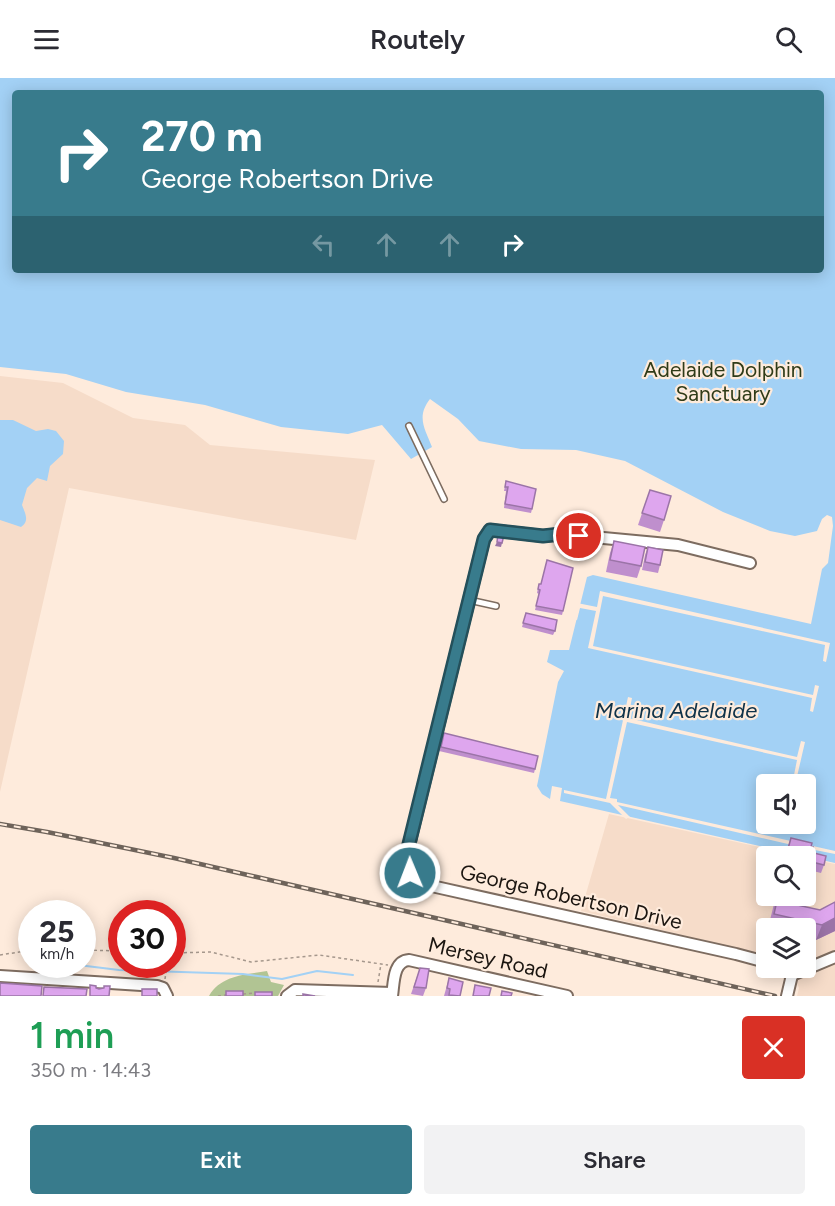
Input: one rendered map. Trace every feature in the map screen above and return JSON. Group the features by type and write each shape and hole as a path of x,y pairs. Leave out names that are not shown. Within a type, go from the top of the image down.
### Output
{"street":[{"name":"George Robertson Drive","path":"750,563 678,545 490,530 484,539 409,844 407,862 410,873 418,881 427,885 756,960"},
{"path":"816,965 835,957"},
{"name":"Mersey Road","path":"399,964 409,960 567,996"},
{"path":"287,996 295,990 392,995 399,964"},
{"path":"0,976 157,986 163,988 167,996"},
{"path":"787,996 791,978"},
{"path":"118,996 119,984"}],"lane":[{"path":"409,426 444,499"},
{"path":"469,600 496,606"}],"path":[{"path":"0,955 18,952"},
{"path":"186,953 211,952 251,962 319,955 381,964 399,964"},
{"path":"377,986 381,964"},
{"path":"243,994 264,993"},
{"path":"218,996 232,994"}],"shaded area":[{"path":"0,376 63,383 133,418 185,425 210,445 375,460 356,540 69,488 0,792"},
{"path":"609,814 756,846 756,906 816,906 816,860 835,864 835,996 797,996 799,988 794,978 816,978 816,918 756,918 756,953 581,911"}],"green space":[{"path":"267,971 271,982 284,985 278,996 209,996 214,989 227,980"}],"water":[{"name":"Adelaide Dolphin Sanctuary","path":"0,78 835,78 835,863 816,859 816,846 760,846 560,801 562,788 552,786 550,799 542,794 537,786 558,682 564,671 547,662 550,650 569,650 587,577 593,575 811,624 822,569 828,563 832,517 827,515 822,519 817,531 795,536 770,531 723,512 625,461 576,450 521,449 479,441 458,419 430,399 423,412 423,423 432,447 411,459 382,425 348,434 281,427 205,405 126,392 66,374 0,367"},
{"path":"0,420 13,420 36,431 48,429 56,431 64,441 63,454 50,466 47,481 37,478 27,488 22,505 26,520 21,527 0,520"}],"pier":[{"path":"600,591 830,643 826,662 823,661 825,645 603,596 593,646 813,695 815,685 819,686 813,712 810,711 812,698 588,648 596,611 580,608 577,620 573,619 577,603 597,607"},
{"path":"628,697 632,698 628,718 797,757 801,741 805,742 798,774 794,774 797,760 627,722 610,798 617,799 617,802 813,846 790,846 618,805 630,817 626,819 610,803 564,793 564,790 606,799"},
{"path":"816,847 835,851 835,854 816,850"}],"building":[{"path":"506,481 536,489 532,509 505,504 508,487 505,487"},
{"path":"650,490 671,496 664,520 642,513"},
{"path":"498,534 504,535 502,543 497,542"},
{"path":"614,541 645,547 641,566 610,560"},
{"path":"648,547 663,550 660,565 645,562"},
{"path":"547,560 573,568 563,611 536,606 540,590 538,589 539,584 541,584"},
{"path":"526,613 557,620 555,631 523,623"},
{"path":"444,733 538,756 535,769 441,747"},
{"path":"791,838 812,843 811,846 789,846"},
{"path":"816,854 826,856 824,865 816,863"},
{"path":"835,902 835,918 822,925 816,924 816,918 791,918 774,914 776,906 802,906 820,910"},
{"path":"420,968 429,969 426,988 414,987"},
{"path":"449,978 463,982 460,996 449,995 450,989 447,988"},
{"path":"0,983 42,986 41,996 0,996"},
{"path":"90,985 99,989 110,986 109,996 90,996"},
{"path":"475,985 491,988 489,996 473,996"},
{"path":"44,987 87,989 86,996 43,996"},
{"path":"142,989 157,989 157,996 142,996"},
{"path":"226,991 243,991 243,996 226,996"},
{"path":"502,991 512,993 511,996 501,996"},
{"path":"255,992 272,992 272,996 255,996"}],"waterway":[{"path":"96,967 243,974 282,979 317,971 353,975"}],"railway":[{"path":"0,824 174,858 775,996"}],"route":[{"path":"410,873 407,862 409,844 484,539 490,530 543,536 561,534 579,536"}],"water label":[{"name":"Marina Adelaide","path":"676,710"}]}
